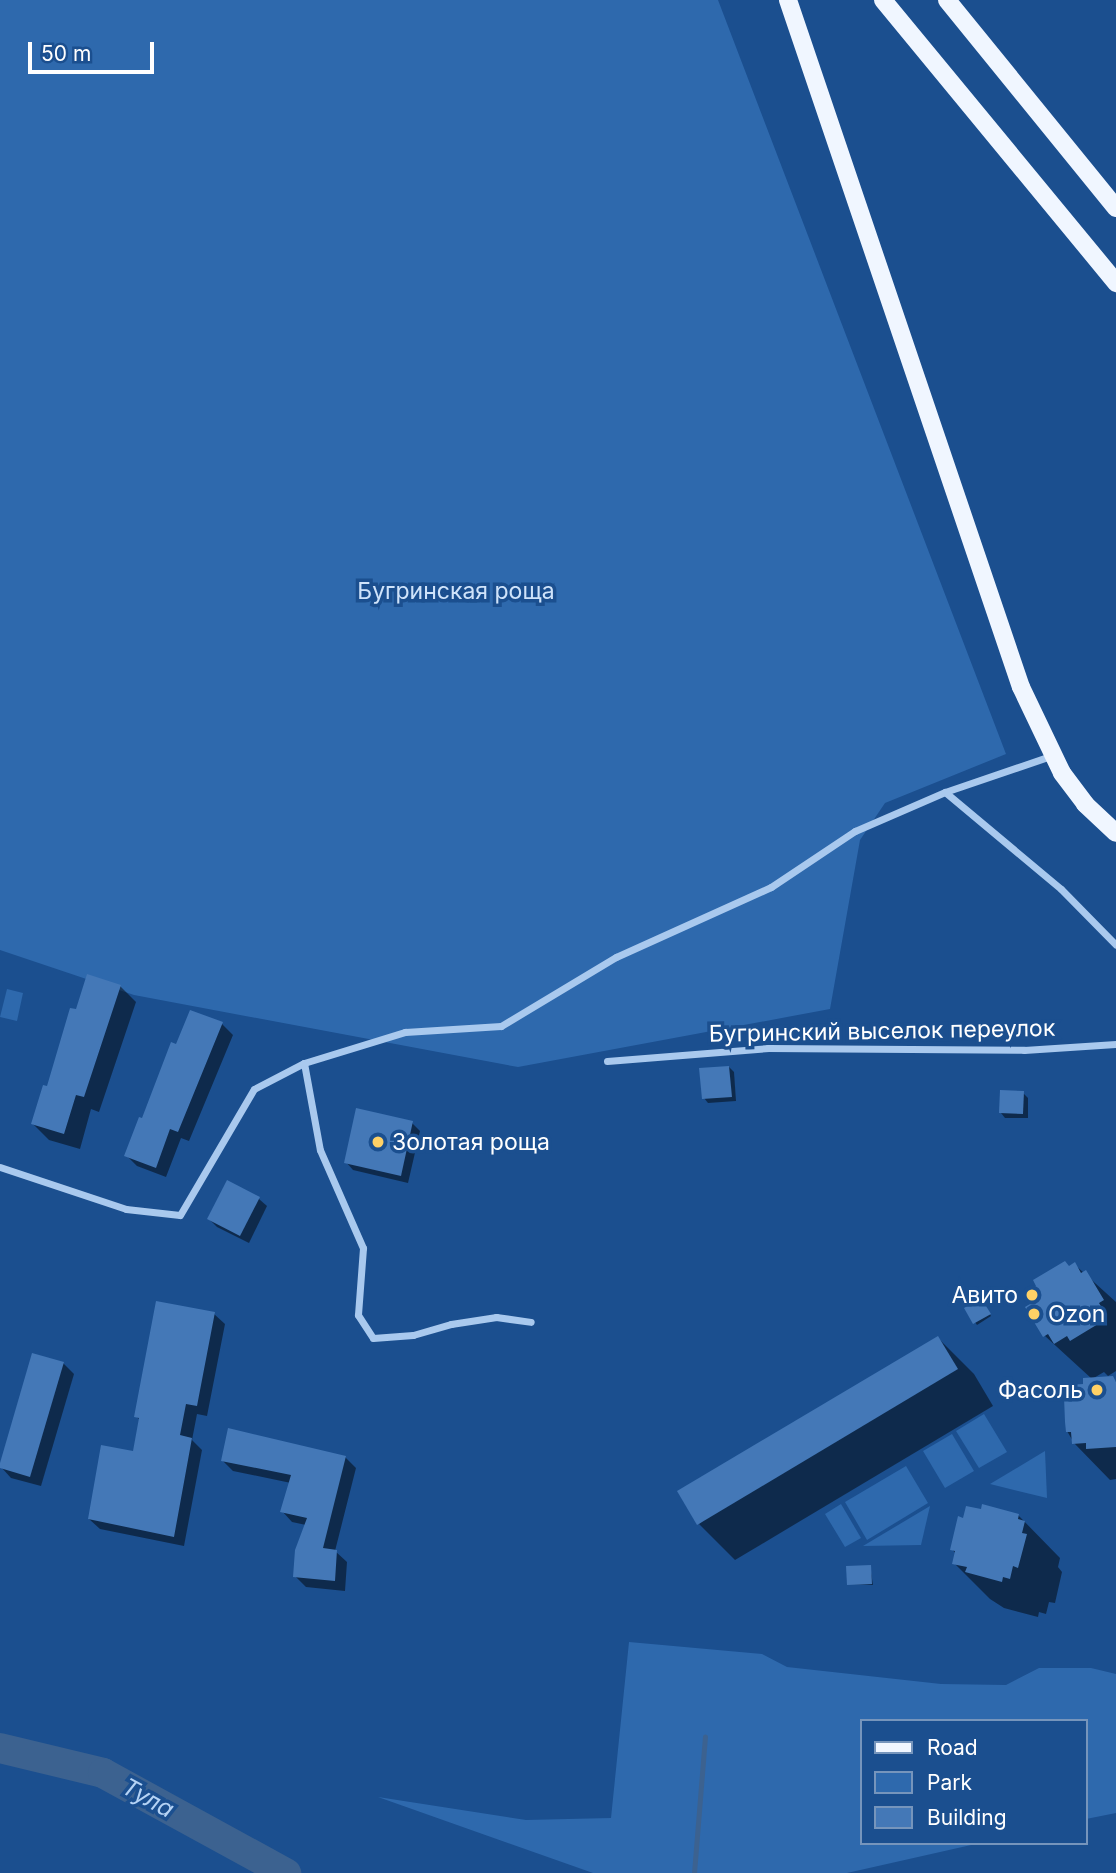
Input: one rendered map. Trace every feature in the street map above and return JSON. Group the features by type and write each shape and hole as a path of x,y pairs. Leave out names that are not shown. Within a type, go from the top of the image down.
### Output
{"main road":[{"path":"788,0 1021,687 1051,756 1085,804 1116,833"},
{"path":"883,0 1116,284"},
{"path":"947,0 1116,208"}],"street":[{"path":"0,1167 126,1209 180,1215 254,1089 304,1063 405,1032 501,1026 617,957 771,887 855,831 944,792 1051,756"},
{"path":"944,792 1061,889 1116,945"},
{"name":"Бугринский выселок переулок","path":"607,1061 768,1048 1024,1050 1116,1044"},
{"path":"304,1063 320,1150 363,1248 358,1315 373,1338 413,1335 451,1324 496,1317 531,1322"}],"green space":[{"name":"Бугринская роща","path":"0,0 718,0 1006,754 885,803 860,840 830,1009 518,1067 134,995 0,950"},
{"path":"7,989 23,993 17,1021 0,1017"},
{"path":"984,1414 1007,1452 979,1468 956,1431"},
{"path":"952,1434 974,1471 945,1488 923,1451"},
{"path":"1045,1451 1047,1498 990,1484"},
{"path":"906,1466 928,1503 867,1540 845,1502"},
{"path":"841,1504 861,1538 845,1547 825,1514"},
{"path":"930,1506 921,1545 863,1546"},
{"path":"629,1642 762,1654 787,1667 941,1684 1006,1685 1039,1668 1091,1668 1116,1674 1116,1813 1088,1819 1088,1719 860,1719 860,1845 971,1845 847,1873 593,1873 378,1797 526,1820 611,1818"}],"building":[{"path":"87,974 121,985 84,1097 76,1095 64,1134 31,1124 43,1085 47,1086 70,1008 76,1009"},
{"path":"190,1010 223,1022 178,1132 170,1129 156,1168 124,1156 139,1117 142,1118 171,1042 176,1044"},
{"path":"729,1066 732,1097 702,1099 699,1068"},
{"path":"1000,1090 1024,1091 1023,1114 999,1113"},
{"name":"Золотая роща","path":"356,1108 413,1121 401,1176 344,1163"},
{"path":"227,1180 260,1197 240,1236 207,1219"},
{"path":"1065,1261 1069,1266 1075,1262 1081,1273 1086,1270 1104,1300 1099,1303 1105,1313 1100,1317 1103,1321 1070,1341 1067,1336 1054,1344 1048,1334 1043,1337 1025,1307 1030,1304 1023,1293 1036,1286 1033,1280"},
{"path":"981,1298 991,1314 973,1324 964,1308"},
{"path":"156,1301 215,1312 197,1406 186,1404 180,1435 192,1438 174,1537 88,1519 101,1445 133,1451 139,1418 134,1417"},
{"path":"938,1336 958,1369 697,1525 677,1491"},
{"path":"32,1353 64,1362 30,1477 0,1468 0,1463"},
{"path":"1113,1376 1116,1382 1116,1447 1086,1449 1086,1443 1072,1444 1071,1432 1066,1432 1065,1422 1064,1397 1069,1397 1069,1385 1083,1384 1083,1378"},
{"path":"228,1428 346,1456 323,1548 337,1550 335,1581 293,1577 295,1550 307,1518 280,1512 291,1475 221,1461"},
{"path":"982,1504 1019,1514 1018,1519 1025,1521 1022,1533 1027,1534 1018,1568 1013,1566 1010,1579 1003,1577 1002,1582 965,1572 967,1567 952,1564 955,1551 950,1550 958,1516 963,1518 966,1506 981,1509"},
{"path":"871,1565 872,1584 847,1585 846,1566"}],"waterway":[{"path":"694,1873 705,1736"},
{"name":"Тула","path":"0,1748 103,1773 286,1873"}],"place":[{"name":"Золотая роща","path":"378,1142"},
{"name":"Авито","path":"1032,1295"},
{"name":"Ozon","path":"1034,1314"},
{"name":"Фасоль","path":"1097,1390"}]}
